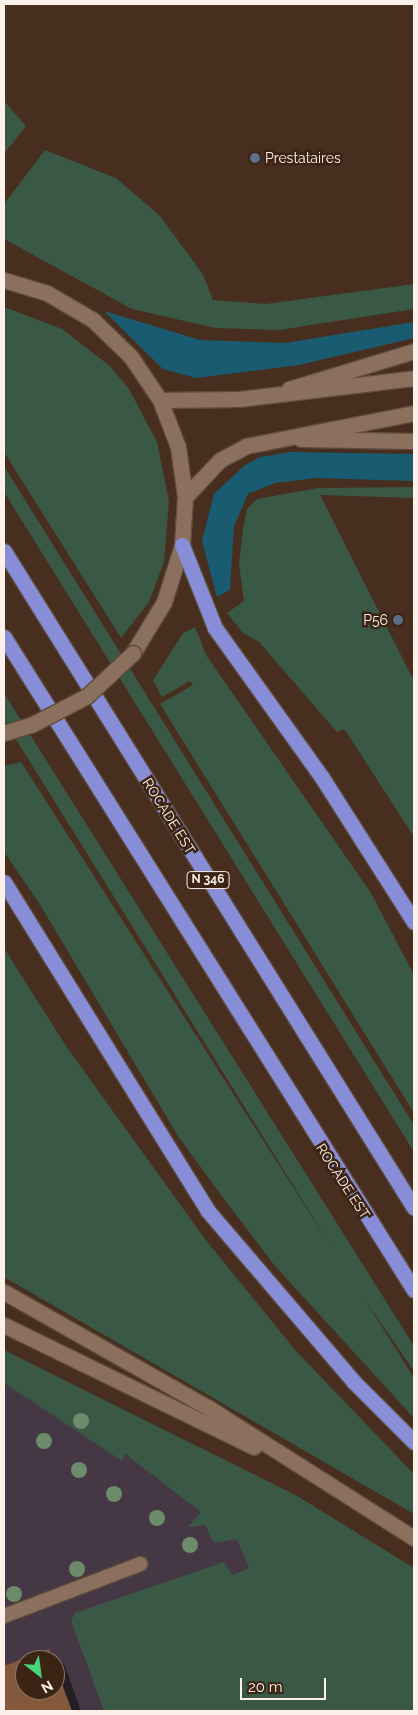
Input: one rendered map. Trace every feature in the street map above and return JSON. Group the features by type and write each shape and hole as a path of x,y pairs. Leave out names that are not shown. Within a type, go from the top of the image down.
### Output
{"highway":[{"path":"182,545 215,628 321,776 414,922"},
{"name":"ROCADE EST","path":"4,551 414,1208"},
{"name":"ROCADE EST","path":"4,637 414,1290"},
{"path":"4,882 208,1211 354,1382 414,1442"}],"main road":[{"path":"4,280 48,294 93,320 131,356 160,400 178,447 185,497 182,545 164,602 133,653 87,696 32,725 4,733"},
{"path":"283,391 414,351"},
{"path":"160,400 239,399 283,391 414,378"},
{"path":"185,497 220,460 274,438 414,413"},
{"path":"274,438 414,440"},
{"path":"4,896 22,912"},
{"path":"4,1292 209,1408 289,1462 414,1538"},
{"path":"4,1326 289,1462"}],"lane":[{"path":"4,1616 140,1564"}],"shaded area":[{"path":"4,1363 237,1539 399,1711 4,1711"}],"green space":[{"path":"4,101 26,126 4,154"},
{"path":"45,150 116,178 160,216 202,273 213,300 266,304 414,284 414,309 279,330 215,328 132,309 4,239 4,204"},
{"path":"4,307 62,329 110,366 129,389 157,442 169,501 164,562 149,602 121,638 4,452"},
{"path":"4,466 414,1125 414,1152 4,492"},
{"path":"414,487 414,498 320,495 414,681 414,837 344,729 337,732 259,642 243,633 227,613 244,601 239,564 243,529 247,509 257,499 317,488"},
{"path":"195,627 206,655 371,893 414,975 414,1113 160,704 193,685 190,681 162,697 153,680 183,633"},
{"path":"4,693 414,1346 414,1371 365,1300 414,1378 414,1418 275,1266 178,1136 39,903 4,852 4,766 21,762 334,1251 4,720"},
{"path":"4,948 66,1046 205,1239 296,1351 414,1474 414,1514 4,1277"},
{"path":"4,1350 299,1497 414,1568 414,1711 104,1711 71,1621 75,1613 224,1562 232,1575 249,1568 237,1539 214,1543 205,1525 188,1527 201,1512 125,1454 122,1461 4,1383"}],"water":[{"path":"104,311 200,340 285,343 414,322 414,338 299,365 196,378 163,369"},
{"path":"291,452 414,454 414,481 316,478 275,483 248,494 234,526 230,590 217,597 202,541 214,494 244,466 260,457"}],"building":[{"path":"15,1662 15,1700 65,1700 65,1692 72,1711 4,1711 4,1666"}],"place":[{"name":"Prestataires","path":"255,158"},
{"name":"P56","path":"398,620"}]}
